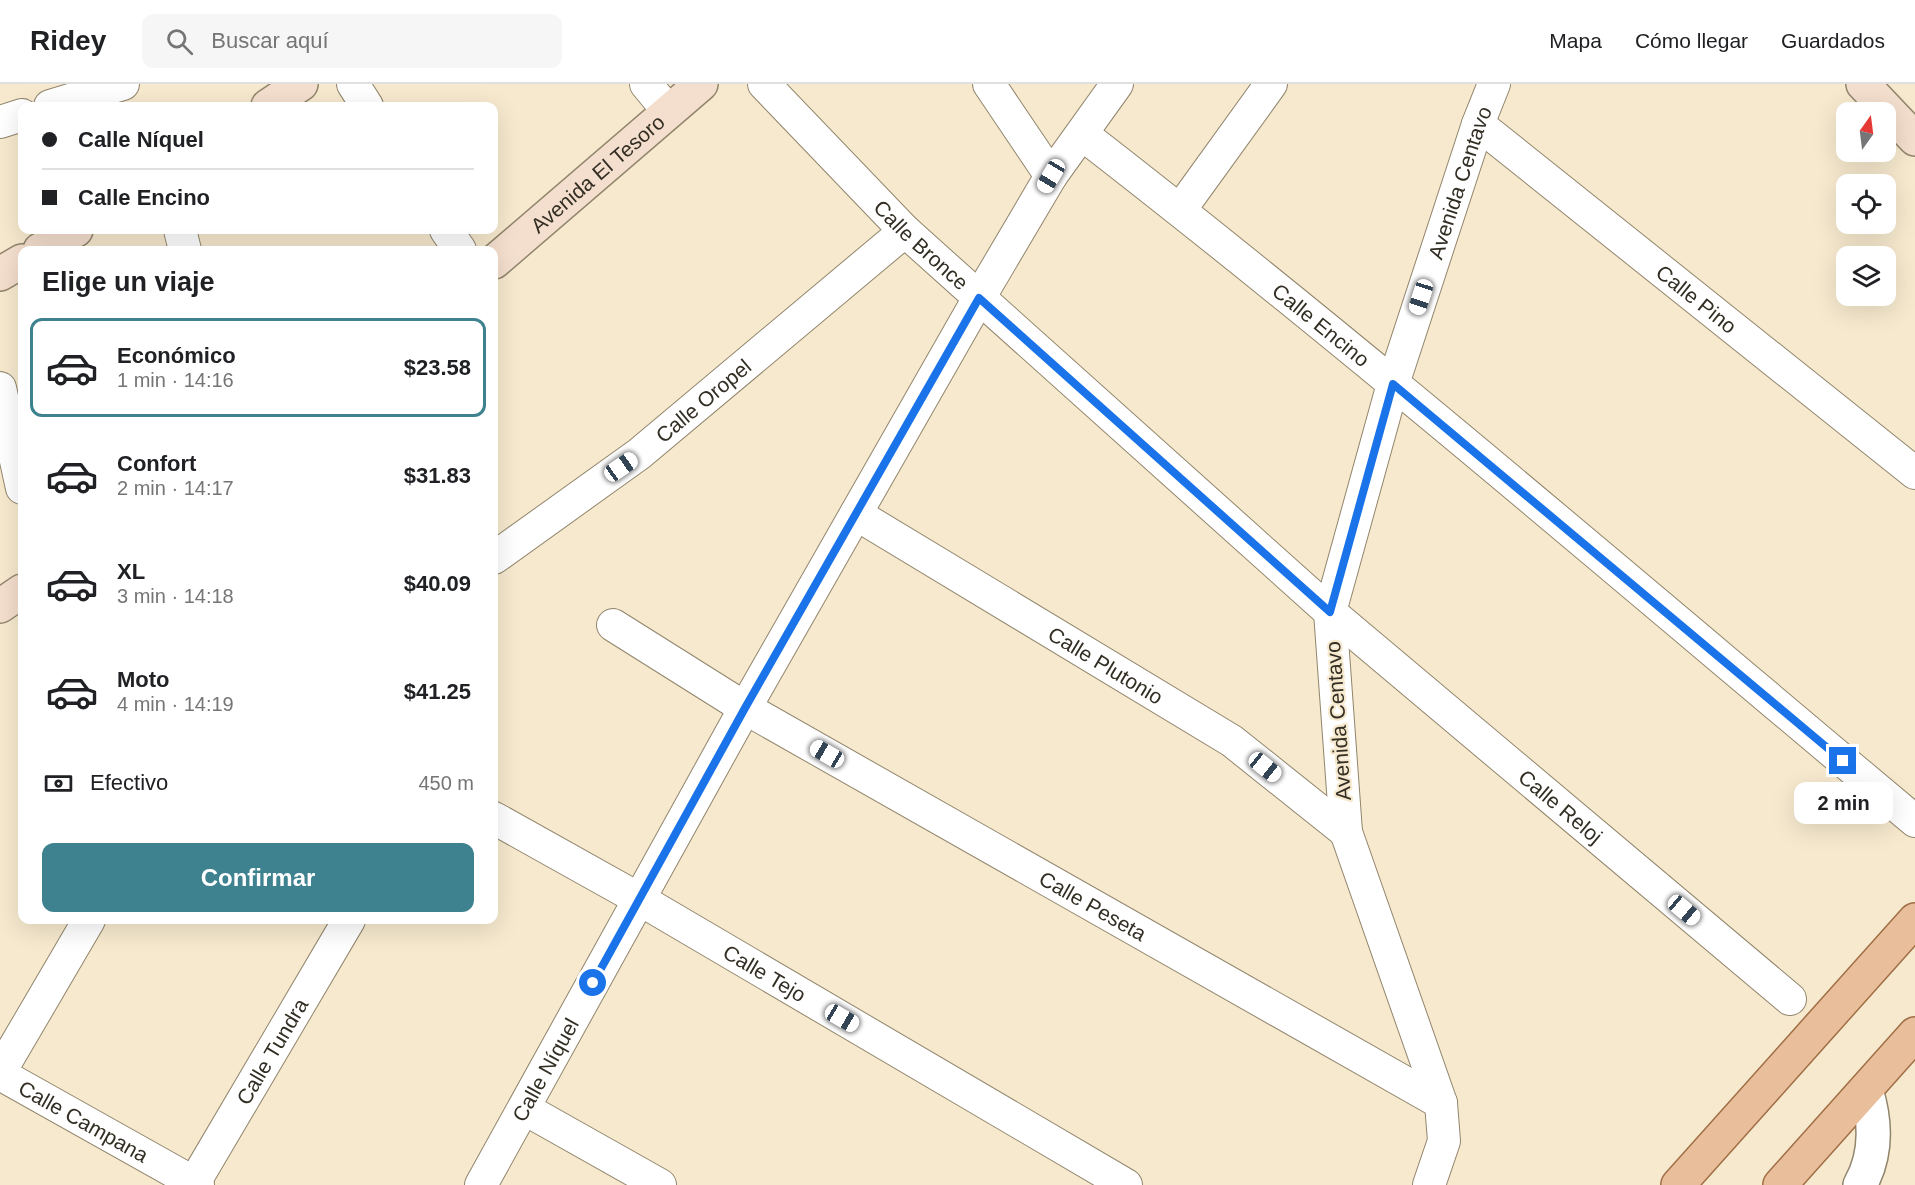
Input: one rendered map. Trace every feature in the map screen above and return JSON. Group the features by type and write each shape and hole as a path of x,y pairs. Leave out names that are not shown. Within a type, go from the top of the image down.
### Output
{"main road":[{"path":"274,102 301,84"},
{"name":"Avenida El Tesoro","path":"498,259 701,84"},
{"path":"1863,84 1915,139"},
{"path":"47,246 69,234"},
{"path":"0,274 18,263"},
{"path":"0,606 18,594"},
{"path":"1678,1185 1915,920"},
{"path":"1780,1185 1915,1034"}],"street":[{"path":"63,102 123,84"},
{"path":"353,84 364,102"},
{"path":"646,84 669,112"},
{"name":"Calle Bronce","path":"764,84 905,231 1330,612"},
{"path":"989,84 1051,176"},
{"name":"Calle Níquel","path":"481,1185 745,708 979,298 1051,176 1117,84"},
{"path":"1180,210 1271,84"},
{"name":"Avenida Centavo","path":"1429,1185 1443,1142 1442,1103 1346,832 1330,612 1393,384 1478,124 1494,84"},
{"path":"0,122 18,116"},
{"name":"Calle Pino","path":"1478,124 1915,473"},
{"name":"Calle Encino","path":"1082,134 1180,210 1393,384 1915,821"},
{"name":"Calle Oropel","path":"498,555 639,454 905,231"},
{"path":"0,388 18,470"},
{"name":"Calle Plutonio","path":"856,514 1233,741 1346,832"},
{"name":"Calle Reloj","path":"1330,612 1790,999"},
{"name":"Calle Peseta","path":"613,625 745,708 1442,1103"},
{"name":"Calle Tejo","path":"498,820 639,899 1126,1185"},
{"path":"0,1073 87,924"},
{"name":"Calle Tundra","path":"196,1184 348,924"},
{"name":"Calle Campana","path":"0,1073 196,1184"},
{"path":"1860,1185 1867,1172 1873,1140 1873,1113 1866,1090"},
{"path":"525,1109 660,1185"}],"route":[{"path":"593,983 745,708 979,298 1330,612 1393,384 1843,761"}]}
